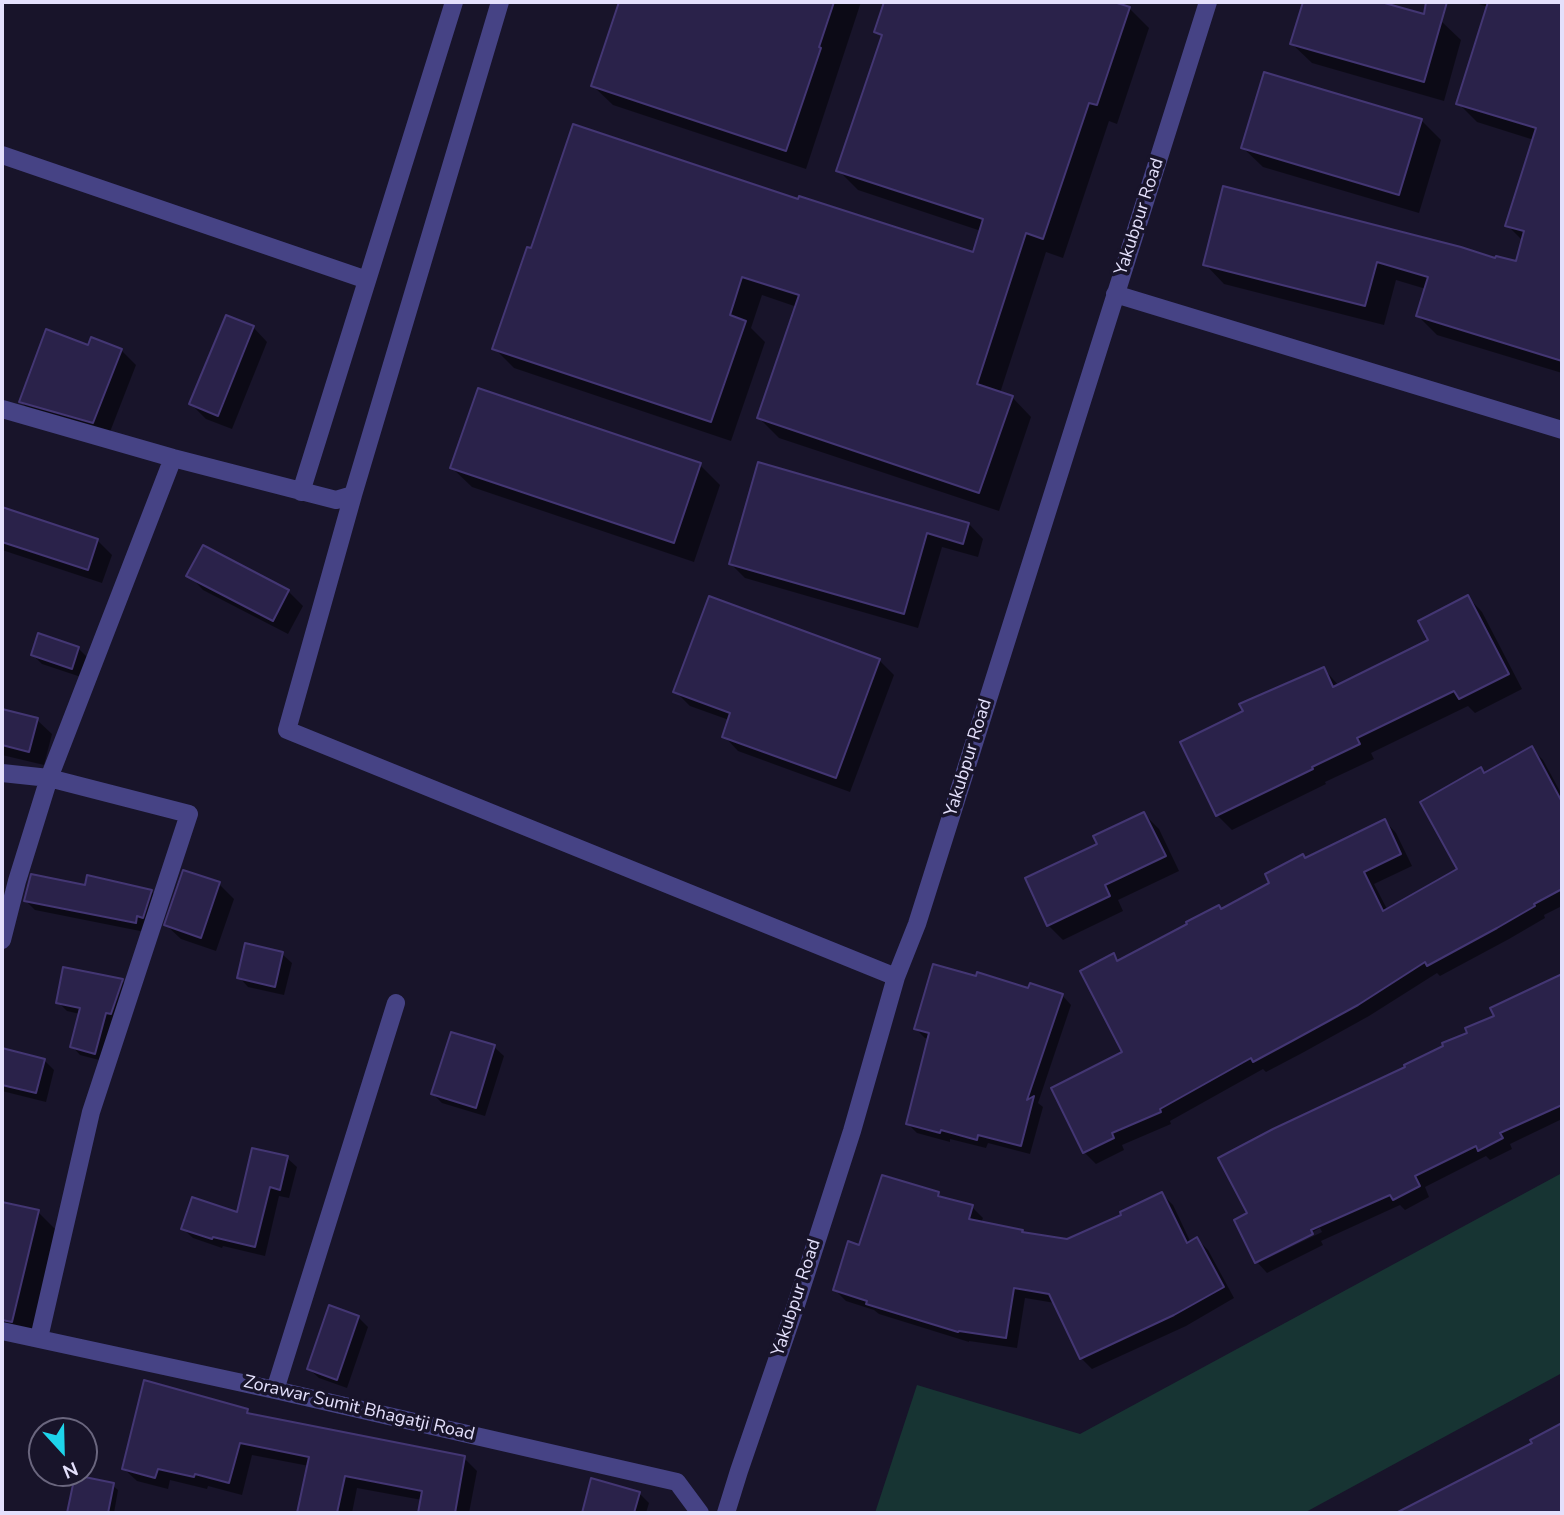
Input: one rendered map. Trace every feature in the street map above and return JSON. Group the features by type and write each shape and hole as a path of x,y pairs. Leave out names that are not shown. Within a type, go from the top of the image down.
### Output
{"street":[{"path":"301,492 454,2"},
{"path":"500,2 286,730 896,977"},
{"name":"Yakubpur Road","path":"726,1513 852,1131 896,977 917,924 1208,2"},
{"path":"2,155 367,280"},
{"path":"1115,295 1562,430"},
{"path":"2,409 301,492 336,500 353,495"},
{"path":"2,940 49,778 173,458"},
{"path":"2,773 49,778 189,814 90,1112 38,1338"},
{"path":"275,1390 396,1003"},
{"name":"Zorawar Sumit Bhagatji Road","path":"2,1331 677,1482 700,1513"}],"green space":[{"path":"1562,1173 1562,1373 1304,1513 875,1513 917,1385 1080,1434"}],"building":[{"path":"619,2 834,2 786,151 591,86"},
{"path":"884,2 1114,2 1130,7 1097,105 1089,103 1043,239 1026,233 977,384 1013,396 979,493 757,418 799,295 742,277 730,315 746,321 711,422 492,349 527,247 531,248 573,124 798,199 799,196 973,252 983,219 836,171 882,35 874,32"},
{"path":"1303,2 1381,2 1424,14 1426,2 1447,2 1424,82 1290,44"},
{"path":"1488,2 1562,2 1562,361 1416,316 1428,277 1377,262 1365,306 1203,265 1223,186 1495,258 1496,256 1516,261 1524,231 1505,226 1536,128 1456,104"},
{"path":"1264,72 1422,119 1399,195 1241,148"},
{"path":"226,315 254,326 218,416 189,404"},
{"path":"46,329 88,345 91,337 122,349 93,423 19,402"},
{"path":"478,388 701,463 674,543 450,468"},
{"path":"758,462 969,523 963,544 927,533 904,614 729,564"},
{"path":"2,507 98,539 88,570 2,542"},
{"path":"203,545 289,590 273,621 186,576"},
{"path":"1468,595 1509,674 1459,699 1454,691 1357,738 1360,744 1216,816 1180,742 1243,711 1239,704 1324,667 1333,687 1428,640 1418,621"},
{"path":"709,596 880,659 836,778 722,737 730,713 673,692"},
{"path":"38,633 79,647 72,669 31,655"},
{"path":"2,709 38,718 29,752 2,745"},
{"path":"1532,746 1562,802 1562,889 1427,966 1425,962 1358,1005 1292,1041 1253,1062 1251,1058 1160,1109 1161,1112 1112,1133 1114,1138 1083,1153 1051,1088 1122,1052 1080,971 1114,953 1117,961 1219,905 1221,909 1269,883 1265,874 1303,854 1305,858 1385,819 1401,854 1364,872 1383,911 1457,869 1420,802 1481,767 1484,773"},
{"path":"1144,812 1166,856 1105,885 1110,896 1047,926 1025,878 1097,844 1093,836"},
{"path":"183,870 220,882 201,938 164,925"},
{"path":"31,874 85,885 87,875 152,890 143,918 137,916 136,923 24,901"},
{"path":"245,943 283,952 275,987 237,978"},
{"path":"933,964 976,976 977,972 1028,988 1030,983 1063,994 1027,1100 1034,1096 1021,1146 978,1135 977,1140 906,1124 929,1033 914,1029"},
{"path":"63,967 123,979 111,1014 106,1013 95,1054 70,1047 80,1008 56,1003"},
{"path":"1562,974 1562,1105 1500,1133 1503,1138 1478,1151 1476,1146 1415,1176 1420,1186 1393,1200 1390,1195 1311,1230 1313,1234 1255,1263 1234,1220 1247,1213 1218,1158 1405,1067 1404,1065 1443,1046 1442,1043 1467,1033 1465,1028 1494,1016 1490,1008"},
{"path":"451,1032 495,1045 476,1108 431,1094"},
{"path":"2,1048 45,1059 36,1093 2,1085"},
{"path":"252,1148 288,1156 280,1190 270,1187 255,1247 213,1237 212,1239 181,1229 192,1197 237,1212"},
{"path":"882,1175 939,1192 938,1196 973,1205 969,1219 1023,1230 1022,1232 1067,1239 1121,1215 1120,1212 1162,1192 1187,1243 1197,1237 1224,1287 1174,1315 1080,1359 1049,1294 1014,1288 1006,1338 958,1332 866,1304 867,1301 833,1290 848,1241 859,1245"},
{"path":"2,1202 39,1210 12,1322 2,1320"},
{"path":"329,1305 359,1316 337,1380 307,1369"},
{"path":"144,1380 248,1409 247,1413 465,1456 455,1513 418,1513 422,1491 345,1476 337,1513 297,1513 309,1457 240,1443 229,1483 195,1474 194,1477 158,1469 155,1478 122,1469"},
{"path":"1562,1423 1562,1513 1396,1513 1532,1443 1530,1440"},
{"path":"591,1478 640,1492 634,1513 582,1513"},
{"path":"98,1480 114,1483 108,1513 67,1513 72,1487 98,1487"}]}
